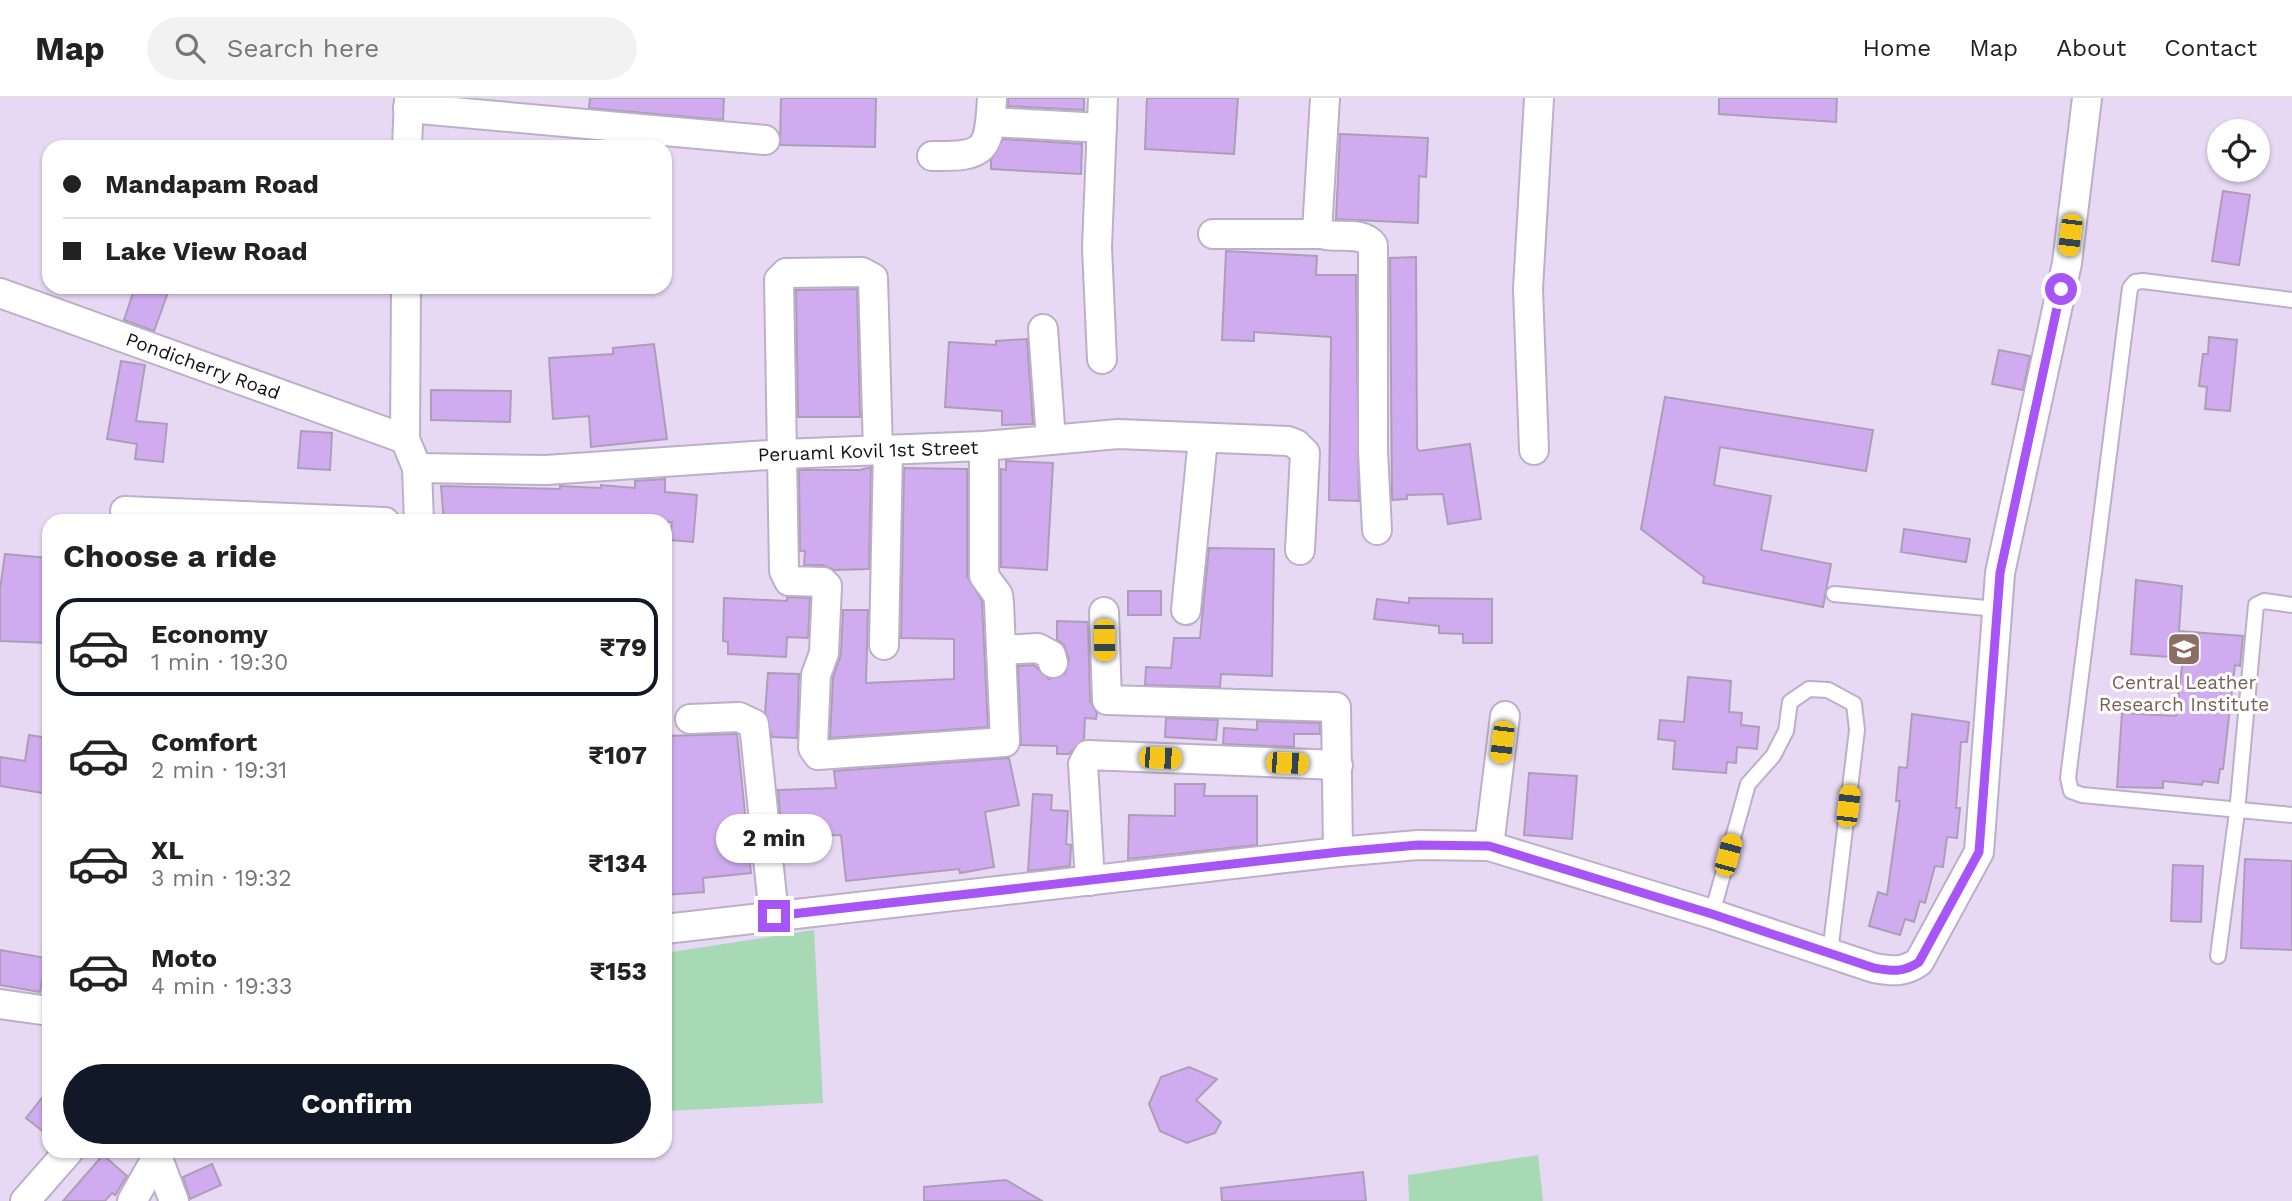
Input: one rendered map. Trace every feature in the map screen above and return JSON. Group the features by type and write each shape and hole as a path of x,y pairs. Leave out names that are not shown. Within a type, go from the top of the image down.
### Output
{"street":[{"path":"1102,359 1097,247 1103,98"},
{"path":"1319,234 1316,221 1325,98"},
{"path":"1534,450 1528,289 1539,98"},
{"path":"672,928 1339,852 1418,845 1489,846 1894,972 1909,969 1919,962 1979,852 2000,573 2067,263 2086,98"},
{"path":"407,140 408,103 765,140"},
{"path":"932,156 971,155 985,144 992,110 1102,128"},
{"path":"1213,234 1319,234 1363,237 1373,245 1373,452 1377,530"},
{"path":"884,646 883,451 873,278 862,272 794,273 786,274 779,280 786,576 789,581 823,582 827,586 824,653 816,676 815,753 1003,743 998,595 984,576 984,446"},
{"name":"Pondicherry Road","path":"0,293 405,439"},
{"path":"406,294 405,439 417,468 419,514"},
{"path":"1043,329 1051,440"},
{"name":"Peruaml Kovil 1st Street","path":"417,468 546,470 783,454 984,446 1118,434 1288,441 1301,447 1305,463 1300,550"},
{"path":"1186,610 1203,439"},
{"path":"125,512 177,514"},
{"path":"1104,612 1107,700 1332,705 1338,711 1339,852"},
{"path":"1001,650 1038,648 1051,655 1053,663"},
{"path":"1489,846 1505,716"},
{"path":"690,719 739,717 754,724 774,916"},
{"path":"1090,881 1083,764 1088,755 1338,765"},
{"path":"0,1004 42,1010"},
{"path":"25,1201 63,1158"},
{"path":"132,1201 157,1158"},
{"path":"160,1158 174,1201"}],"lane":[{"path":"2292,300 2143,281 2135,282 2130,288 2068,778 2071,791 2082,795 2237,812 2292,815"},
{"path":"1834,594 1997,609"},
{"path":"2218,957 2237,812 2256,605 2264,601 2292,605"},
{"path":"1712,914 1748,784 1773,755 1786,731 1790,702 1809,688 1828,690 1854,704 1857,730 1830,953"}],"green space":[{"path":"814,930 823,1103 672,1111 672,952"},
{"path":"1538,1155 1543,1201 1409,1201 1408,1175"}],"building":[{"path":"590,98 724,98 723,120 589,108"},
{"path":"781,98 876,98 875,147 780,145"},
{"path":"1008,98 1084,98 1084,110 1008,106"},
{"path":"1147,98 1238,98 1234,154 1145,149"},
{"path":"1719,98 1837,98 1836,122 1719,114"},
{"path":"1340,134 1428,138 1426,177 1419,176 1418,223 1336,219"},
{"path":"1003,139 1082,144 1081,174 991,169 991,160"},
{"path":"2223,191 2250,195 2239,265 2212,261"},
{"path":"1226,251 1317,256 1316,275 1356,275 1359,501 1329,500 1331,337 1254,332 1254,341 1222,340"},
{"path":"1416,257 1417,448 1419,451 1470,444 1481,519 1448,524 1443,494 1407,495 1407,499 1392,500 1390,258"},
{"path":"857,289 860,417 798,417 796,290"},
{"path":"133,294 167,294 154,331 124,320"},
{"path":"2209,337 2237,340 2230,411 2205,409 2207,387 2199,386 2203,354 2208,354"},
{"path":"1027,339 1033,424 1002,425 1002,411 945,407 949,342 996,345 996,341"},
{"path":"654,344 667,439 591,447 589,416 553,419 549,358 613,354 613,348"},
{"path":"1999,350 2030,356 2023,390 1992,384"},
{"path":"121,361 145,365 136,421 167,424 163,462 135,459 137,444 107,439"},
{"path":"431,390 511,391 510,422 431,420"},
{"path":"1665,397 1873,430 1866,471 1720,447 1714,485 1771,496 1761,550 1831,564 1823,607 1703,583 1704,577 1641,529"},
{"path":"301,431 332,433 330,470 298,468"},
{"path":"1006,461 1053,463 1047,570 1001,567 1001,469 1006,470"},
{"path":"871,467 869,569 834,570 823,565 804,565 805,551 800,551 799,470 860,470"},
{"path":"904,468 967,469 967,576 982,601 988,727 830,738 833,678 841,654 843,610 868,610 866,683 954,679 954,639 901,638"},
{"path":"665,479 665,492 697,495 693,542 672,540 672,514 443,514 441,486 560,489 560,486 601,488 601,485 635,488 635,481"},
{"path":"1904,529 1970,539 1966,562 1901,552"},
{"path":"1209,548 1274,549 1272,676 1221,674 1220,687 1145,685 1146,667 1171,668 1174,638 1200,638"},
{"path":"5,554 42,557 42,643 0,641 0,589"},
{"path":"2136,580 2182,586 2179,631 2243,636 2240,666 2235,665 2223,769 2220,769 2218,783 2203,781 2202,785 2163,781 2163,788 2117,787 2122,713 2176,716 2183,658 2131,654"},
{"path":"1128,591 1161,591 1161,615 1128,615"},
{"path":"787,597 810,598 808,638 787,637 786,657 728,654 728,642 723,641 724,598 787,601"},
{"path":"1409,598 1492,599 1492,643 1463,643 1463,634 1439,633 1439,626 1374,619 1377,599 1409,603"},
{"path":"1057,621 1088,622 1090,701 1097,713 1096,719 1085,718 1084,739 1069,754 1057,754 1057,746 1021,745 1018,666 1034,665 1049,679 1065,674 1069,659 1064,645 1057,639"},
{"path":"768,673 799,674 797,738 772,737 765,713"},
{"path":"1688,677 1731,681 1729,712 1742,713 1741,725 1759,727 1757,749 1737,747 1736,763 1727,762 1726,773 1673,769 1675,741 1658,739 1660,720 1684,722"},
{"path":"1912,714 1969,722 1967,742 1961,742 1956,808 1960,808 1957,838 1947,837 1943,867 1935,866 1925,903 1920,901 1914,922 1905,919 1900,935 1869,926 1878,892 1887,895 1900,801 1896,801 1899,767 1907,768"},
{"path":"1166,718 1218,720 1216,740 1165,737"},
{"path":"1257,721 1320,723 1320,734 1294,734 1294,747 1223,744 1224,728 1257,730"},
{"path":"737,734 751,873 703,878 704,892 672,894 672,736"},
{"path":"29,735 42,737 42,793 0,786 0,757 25,761"},
{"path":"1009,758 1019,805 985,812 994,867 960,873 959,869 846,881 841,835 782,837 778,790 836,788 834,771"},
{"path":"1529,773 1577,776 1572,839 1524,835"},
{"path":"1175,784 1205,784 1204,796 1257,796 1257,845 1128,859 1129,815 1175,816"},
{"path":"1033,794 1052,795 1051,810 1068,811 1066,844 1071,845 1070,866 1028,871"},
{"path":"2245,859 2292,861 2292,950 2241,948"},
{"path":"2173,865 2203,866 2201,922 2171,921"},
{"path":"0,950 42,957 40,992 0,985"},
{"path":"1189,1067 1217,1079 1196,1100 1221,1122 1215,1133 1187,1143 1160,1131 1149,1104 1161,1077"},
{"path":"42,1098 42,1131 26,1118"},
{"path":"100,1158 106,1158 127,1176 115,1195 112,1193 105,1201 63,1201"},
{"path":"212,1164 221,1185 190,1199 183,1177"},
{"path":"1363,1172 1366,1201 1222,1201 1221,1188"},
{"path":"1006,1180 1042,1201 924,1201 924,1187"}],"place":[{"name":"Central Leather Research Institute","path":"2184,649"}],"route":[{"path":"774,916 1339,852 1418,845 1489,846 1712,914 1874,968 1894,972 1909,969 1919,962 1979,852 2000,573 2061,289"}]}
